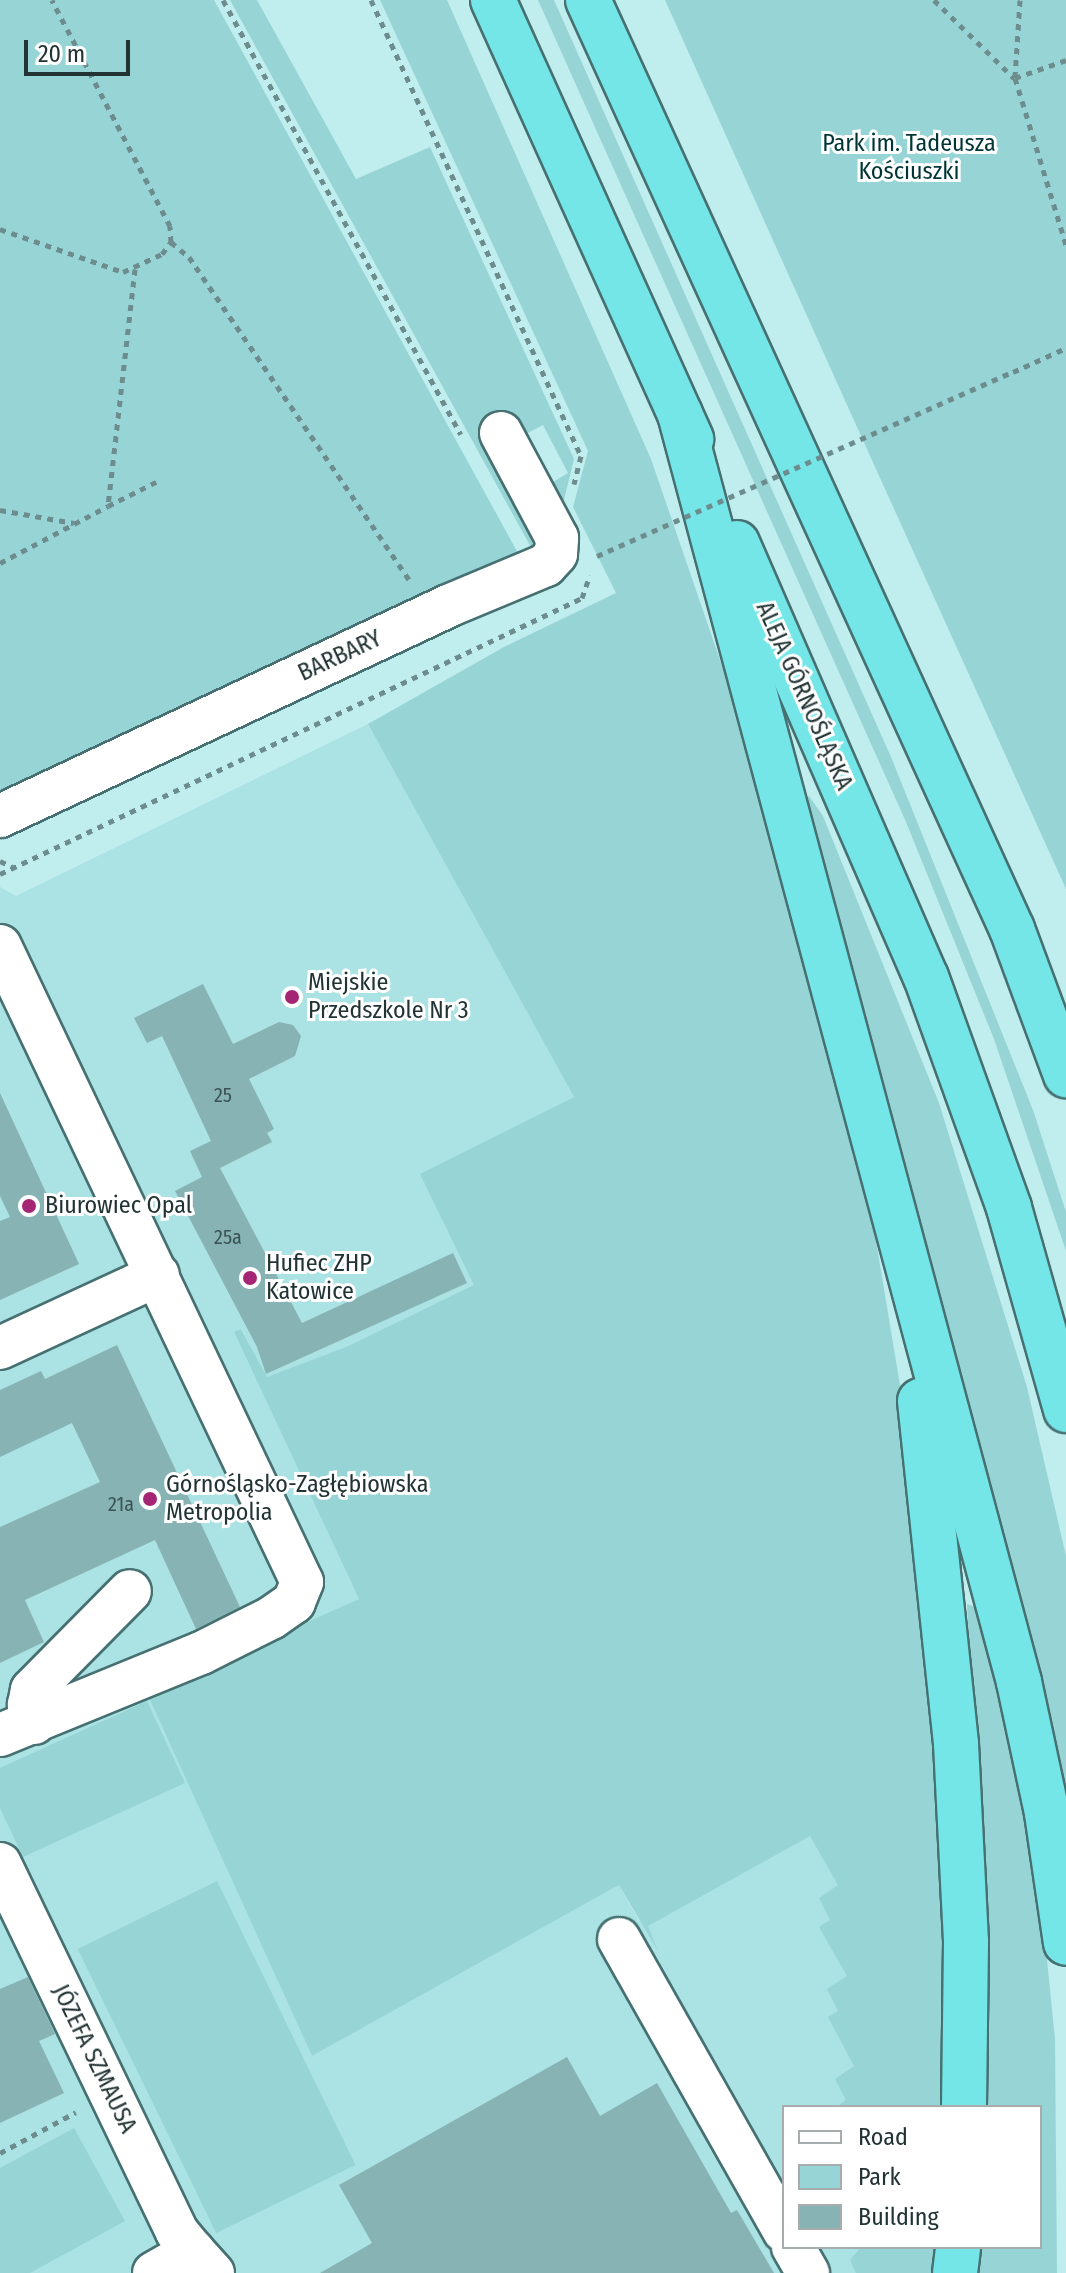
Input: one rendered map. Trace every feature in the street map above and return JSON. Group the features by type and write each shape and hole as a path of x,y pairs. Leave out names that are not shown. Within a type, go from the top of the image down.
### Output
{"highway":[{"name":"ALEJA GÓRNOŚLĄSKA","path":"493,0 680,414 926,977 1009,1208 1066,1410"},
{"path":"588,0 1012,929 1066,1075"},
{"path":"680,414 909,1287 1019,1682 1047,1813 1066,1943"},
{"path":"1012,929 1066,1020"},
{"path":"909,1287 956,1744 966,1942 964,2105"},
{"path":"955,2273 958,2249"}],"street":[{"name":"BARBARY","path":"0,816 448,606 546,565 556,554 557,538 485,441"},
{"path":"0,946 302,1582 294,1602 271,1618 17,1729"},
{"path":"0,1348 158,1275"},
{"path":"17,1729 29,1705 32,1690 130,1591"},
{"name":"JÓZEFA SZMAUSA","path":"0,1864 177,2232 203,2262"},
{"path":"619,1939 782,2227"},
{"path":"794,2249 808,2273"},
{"path":"154,2273 203,2262"}],"path":[{"path":"0,229 92,264 123,272 162,254 171,242 170,226 52,0"},
{"path":"223,0 485,441"},
{"path":"371,0 570,432"},
{"path":"934,0 1015,78"},
{"path":"1020,0 1015,78 1066,245"},
{"path":"1015,78 1066,60"},
{"path":"171,242 189,257 418,593"},
{"path":"108,506 135,269"},
{"path":"597,556 1066,348"},
{"path":"0,563 162,479"},
{"path":"0,510 75,523"},
{"path":"0,874 576,601"},
{"path":"0,861 14,868"},
{"path":"0,2153 110,2094"}],"shaded area":[{"path":"368,724 574,1097 421,1174 475,1285 346,1347 266,1378 242,1329 234,1332 359,1599 148,1693 312,2056 619,1885 639,1921 846,1806 874,2105 782,2105 782,2249 886,2249 889,2273 0,2273 0,1755 17,1748 0,1711 0,887 16,896"}],"green space":[{"path":"0,0 214,0 524,564 0,799"},
{"path":"230,0 257,0 356,179 430,147 574,459 561,512 548,485 568,473 543,425 522,436 508,412 479,428 532,528 533,551"},
{"path":"380,0 447,0 651,459 732,695 848,1121 876,1241 911,1451 945,1865 948,2105 839,2105 846,2100 835,2079 854,2066 828,2017 838,2011 827,1989 847,1976 819,1927 830,1920 819,1898 838,1885 810,1836 648,1926 658,1951 619,1885 312,2056 147,1693 359,1599 234,1332 241,1329 267,1377 346,1347 474,1285 420,1174 574,1097 368,724 504,647 616,593 573,507 588,451"},
{"path":"538,0 554,0 891,757 1033,1110 1066,1212 1066,1251 994,1039 906,822"},
{"name":"Park im. Tadeusza Kościuszki","path":"665,0 1066,0 1066,889 852,416"},
{"path":"809,796 823,816 939,1103 1027,1387 1066,1556 1066,1813 804,800"},
{"path":"967,1604 978,1608 1006,1714 1041,1900 1055,2039 1057,2273 975,2273 976,2249 1042,2249 1042,2105 984,2105 980,1855"},
{"path":"147,1701 185,1783 23,1857 0,1808 0,1768"},
{"path":"217,1881 356,2165 216,2233 78,1949"},
{"path":"74,2128 125,2221 30,2273 0,2273 0,2168"},
{"path":"859,2249 941,2249 939,2273 856,2273 850,2260"}],"building":[{"path":"203,984 233,1044 279,1022 293,1025 301,1036 295,1056 249,1079 274,1129 267,1133 272,1142 220,1168 302,1323 453,1253 467,1283 266,1374 257,1347 175,1191 202,1177 190,1151 211,1141 162,1036 147,1043 134,1018"},
{"name":"Biurowiec Opal","path":"0,1093 79,1264 0,1300 0,1221 10,1217 0,1196"},
{"path":"117,1345 240,1607 196,1629 155,1540 25,1600 44,1642 0,1663 0,1527 100,1482 72,1423 0,1457 0,1390 41,1371 45,1379"},
{"path":"28,1977 55,2034 39,2041 64,2093 0,2123 0,1989"},
{"path":"567,2057 600,2116 657,2083 731,2213 737,2210 774,2273 320,2273 372,2243 339,2185"}],"place":[{"name":"Miejskie Przedszkole Nr 3","path":"292,997"},
{"name":"Biurowiec Opal","path":"29,1206"},
{"name":"Hufiec ZHP Katowice","path":"250,1278"},
{"name":"Górnośląsko-Zagłębiowska Metropolia","path":"150,1499"}]}
